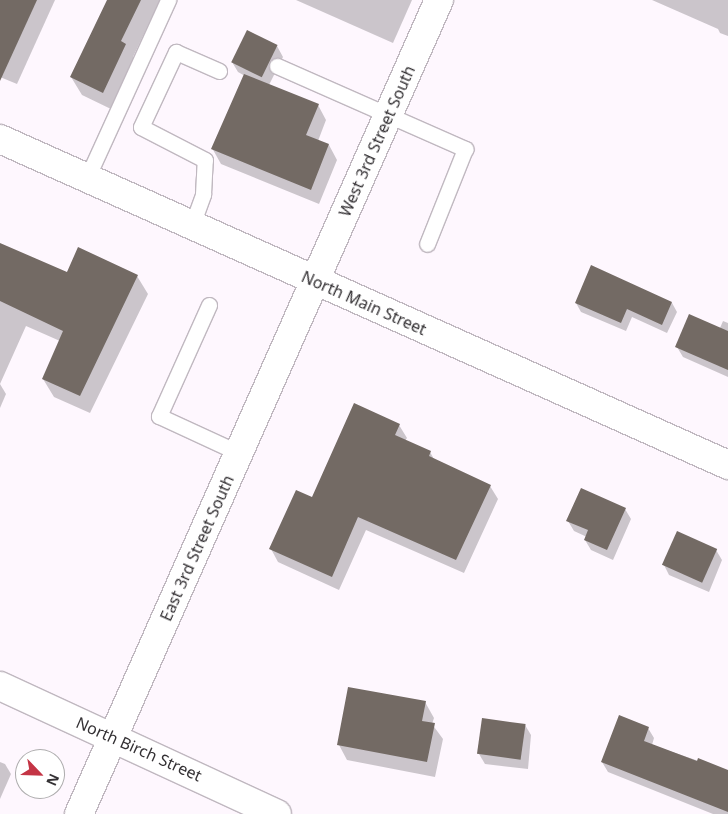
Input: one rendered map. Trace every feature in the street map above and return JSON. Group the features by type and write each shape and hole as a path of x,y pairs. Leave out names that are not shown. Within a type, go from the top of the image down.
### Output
{"street":[{"name":"West 3rd Street South","path":"316,282 439,0"},
{"name":"North Main Street","path":"0,139 728,465"},
{"name":"East 3rd Street South","path":"79,814 316,282"},
{"name":"North Birch Street","path":"0,686 278,814"}],"lane":[{"path":"87,178 168,0"},
{"path":"192,225 203,194 205,160 142,128 176,52 219,71"},
{"path":"277,66 465,148 428,244"},
{"path":"209,305 159,416 239,453"}],"building":[{"path":"0,0 37,0 0,81"},
{"path":"107,0 141,0 121,41 126,44 103,93 70,77"},
{"path":"247,30 278,45 262,77 231,62"},
{"path":"244,74 319,104 306,135 329,144 311,190 211,149"},
{"path":"0,243 67,272 78,247 138,275 80,396 42,379 63,331 0,301"},
{"path":"591,265 672,302 662,325 627,309 621,323 575,303"},
{"path":"689,314 728,331 728,370 675,347"},
{"path":"354,403 400,424 395,435 431,451 429,456 491,485 456,560 358,517 332,577 269,549 296,490 312,497"},
{"path":"581,488 626,508 607,550 584,540 588,530 566,521"},
{"path":"677,531 717,549 702,583 662,565"},
{"path":"348,687 426,701 422,721 435,723 427,762 337,745"},
{"path":"619,715 649,727 644,741 697,761 698,758 728,770 728,812 601,762"},
{"path":"482,718 526,724 521,760 477,754"}]}
